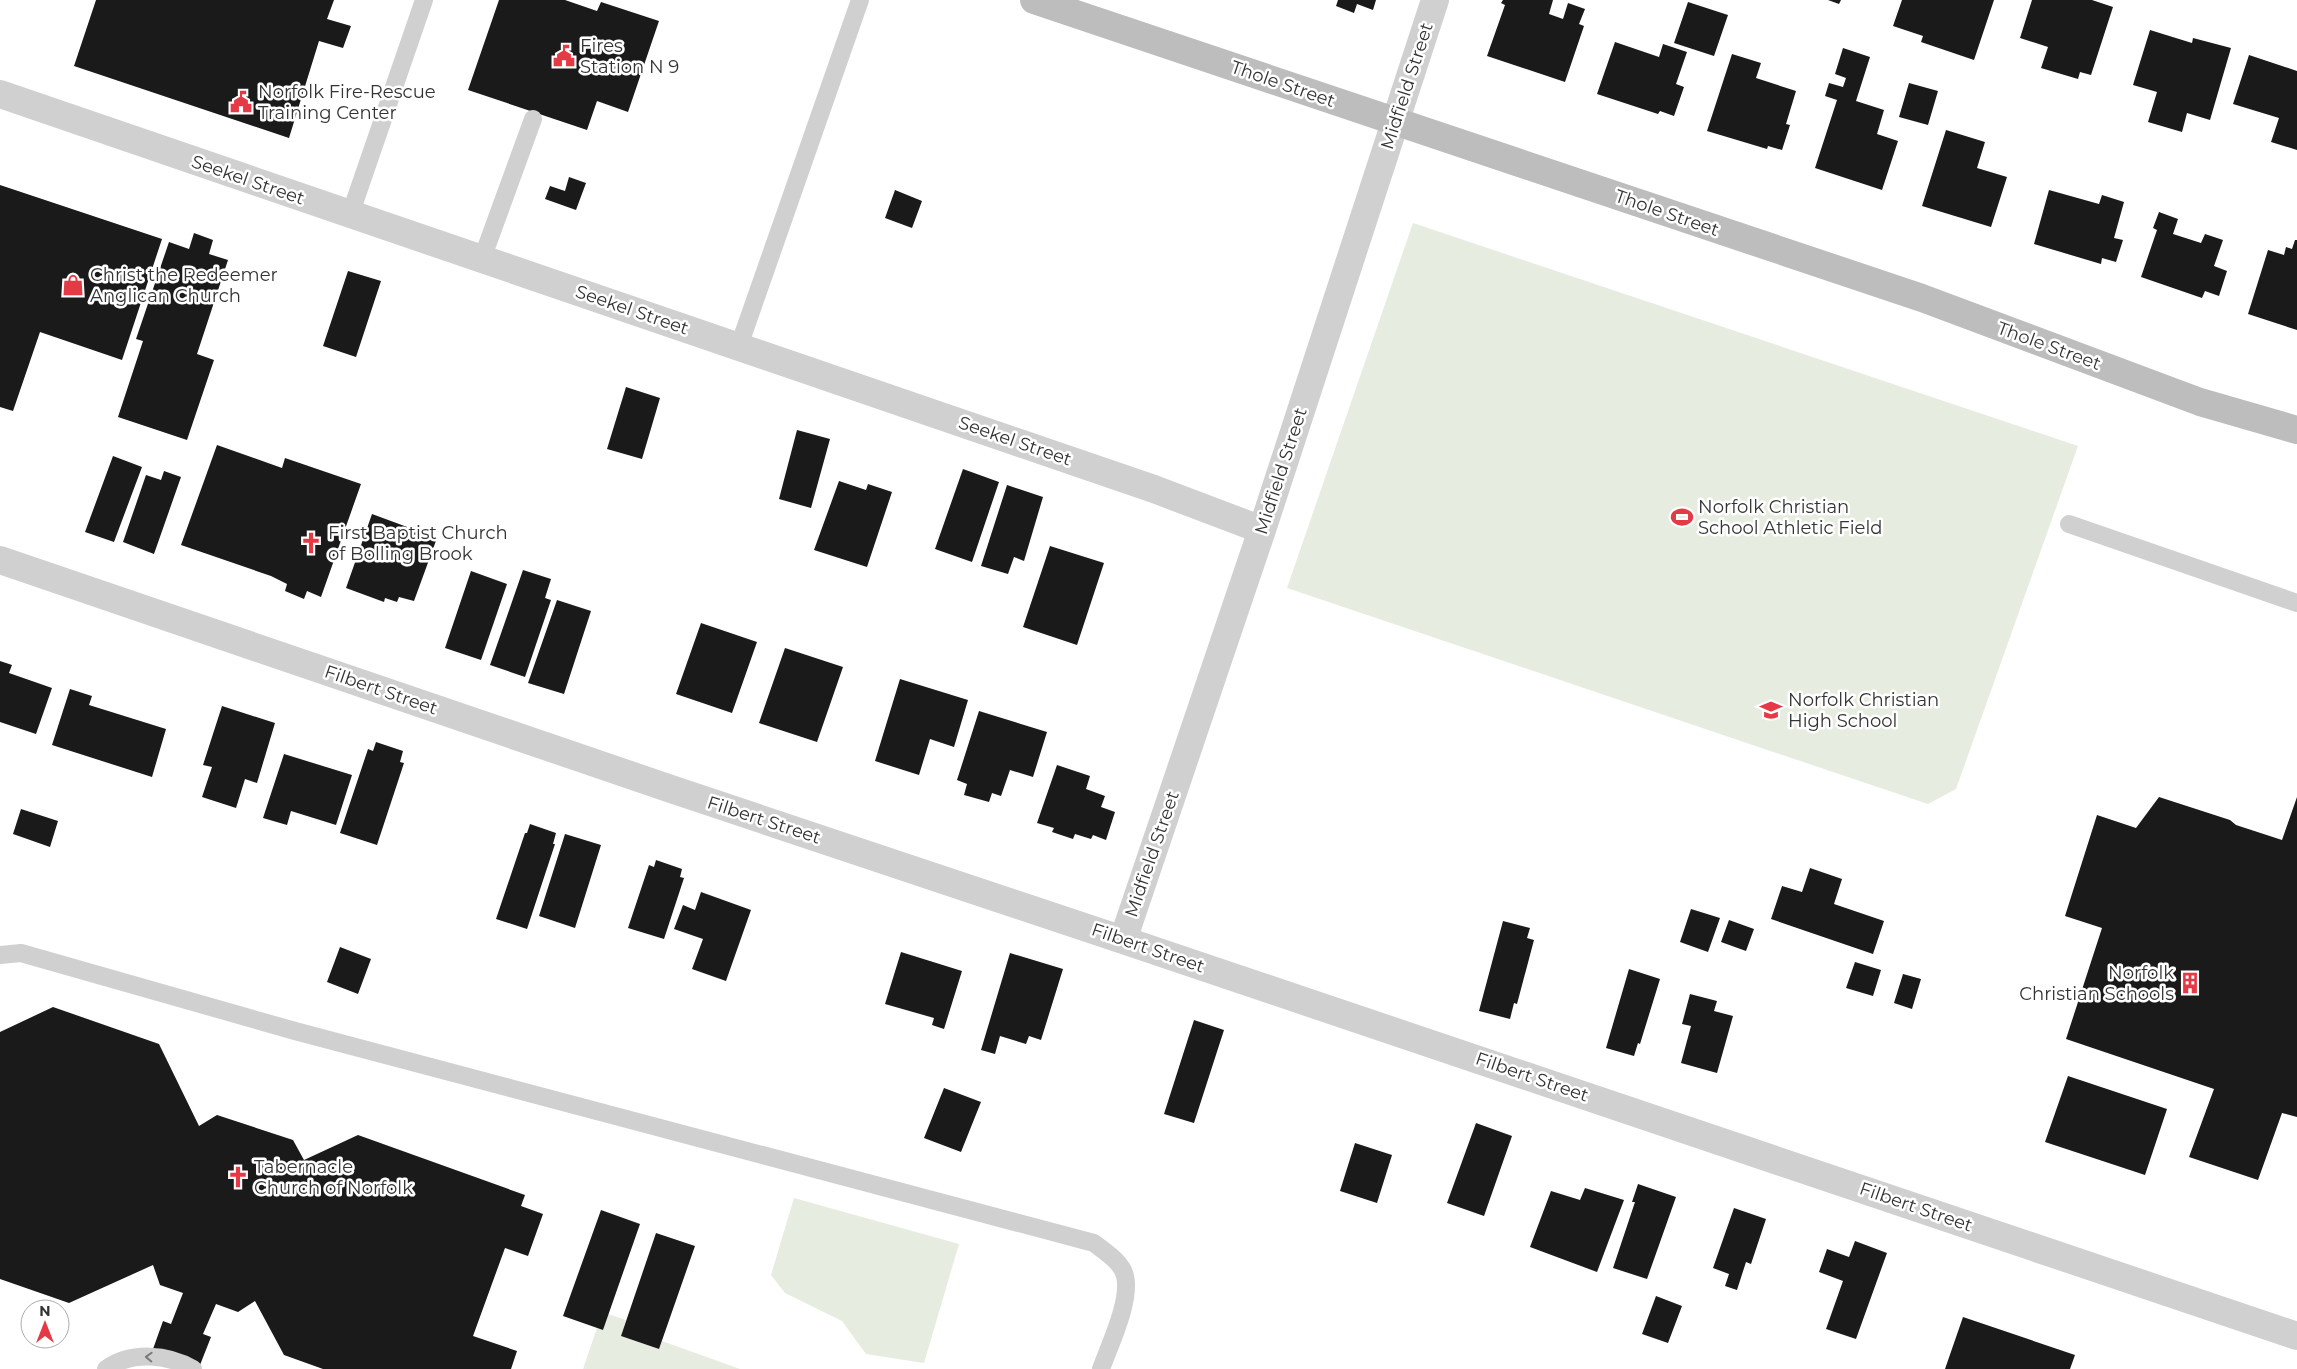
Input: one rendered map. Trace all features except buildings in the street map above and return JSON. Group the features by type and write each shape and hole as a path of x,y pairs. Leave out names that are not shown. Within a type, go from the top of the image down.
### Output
{"street":[{"name":"Thole Street","path":"1034,0 1922,298 2200,402 2297,430"},
{"name":"Midfield Street","path":"1123,940 1262,530 1435,0"},
{"name":"Seekel Street","path":"0,94 1154,489 1262,530"},
{"name":"Filbert Street","path":"0,560 674,790 2297,1336"}],"lane":[{"path":"350,215 424,0"},
{"path":"739,346 860,0"},
{"path":"482,259 533,119"},
{"path":"2069,524 2297,603"},
{"path":"0,955 21,953 295,1031 1094,1243 1116,1260 1125,1275 1126,1296 1102,1369"},
{"path":"106,1369 113,1364 145,1356 178,1360 193,1369"}],"shaded area":[{"name":"Norfolk Christian School Athletic Field","path":"1413,223 2078,446 1956,789 1928,804 1287,588"},
{"path":"794,1198 959,1244 924,1363 866,1354 842,1321 785,1293 771,1275"},
{"path":"608,1314 626,1320 621,1336 659,1349 662,1341 740,1369 583,1369 597,1328 603,1330"}],"place":[{"name":"Fires Station N 9","path":"564,56"},
{"name":"Norfolk Fire-Rescue Training Center","path":"241,102"},
{"name":"Christ the Redeemer Anglican Church","path":"73,285"},
{"name":"Norfolk Christian School Athletic Field","path":"1682,517"},
{"name":"First Baptist Church of Bolling Brook","path":"311,543"},
{"name":"Norfolk Christian High School","path":"1771,710"},
{"name":"Norfolk Christian Schools","path":"2190,983"},
{"name":"Tabernacle Church of Norfolk","path":"238,1177"}]}
